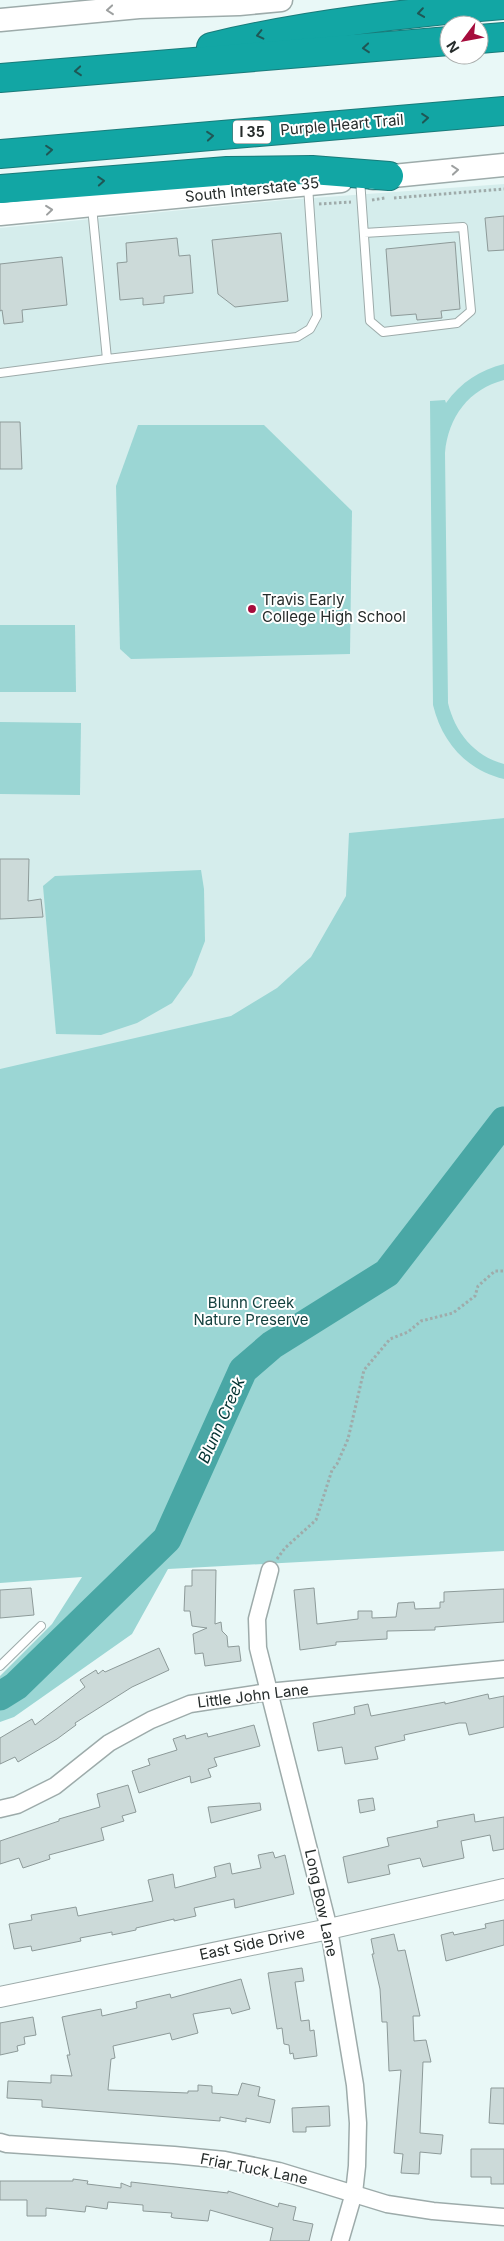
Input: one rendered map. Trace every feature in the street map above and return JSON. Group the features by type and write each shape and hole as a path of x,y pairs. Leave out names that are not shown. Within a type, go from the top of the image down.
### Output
{"highway":[{"path":"126,67 267,33 436,11 504,5"},
{"path":"489,38 504,37"},
{"path":"0,78 439,42"},
{"name":"Purple Heart Trail","path":"0,154 504,111"},
{"path":"0,189 227,171 312,170 385,188"}],"main road":[{"path":"0,20 139,7 281,0"},
{"name":"South Interstate 35","path":"0,214 360,179 385,188 504,165"}],"street":[{"name":"Long Bow Lane","path":"270,1570 257,1619 258,1648 297,1797 328,1929 355,2085 358,2123 354,2192 340,2241"},
{"name":"Little John Lane","path":"0,1809 17,1805 55,1786 109,1743 151,1720 190,1704 268,1692 504,1669"},
{"name":"East Side Drive","path":"0,1997 328,1929 504,1889"},
{"name":"Friar Tuck Lane","path":"0,2142 225,2160 278,2171 354,2192 387,2204 433,2212 504,2217"}],"lane":[{"path":"360,179 370,321 383,332 457,323 471,311 463,227 364,233"},
{"path":"0,373 297,336 310,329 317,316 307,184"},
{"path":"92,205 107,359"},
{"path":"0,1666 41,1626"}],"path":[{"path":"385,188 504,189"},
{"path":"324,204 349,202"},
{"path":"270,1570 285,1548 316,1520 332,1470 337,1464 348,1439 364,1370 390,1338 408,1332 421,1321 453,1313 475,1296 478,1286 495,1271 504,1271"}],"shaded area":[{"name":"Travis Early College High School","path":"504,184 504,818 381,830 382,1047 0,1081 0,228 285,200"}],"green space":[{"path":"504,364 504,380 480,390 462,406 451,428 445,453 448,703 455,724 467,741 484,755 504,764 504,779 478,769 458,752 449,742 443,731 433,705 430,401 445,400 446,403 458,389 479,373"},
{"path":"138,425 264,425 352,511 350,654 131,659 120,649 116,486"},
{"path":"0,625 75,625 76,692 0,692"},
{"path":"0,722 81,723 80,795 0,794"},
{"name":"Blunn Creek Nature Preserve","path":"504,818 504,1551 168,1569 132,1634 14,1717 0,1722 0,1676 52,1624 82,1577 0,1583 0,1069 231,1016 277,988 311,957 346,896 349,833"},
{"path":"201,870 204,889 205,941 192,975 172,1003 137,1023 101,1035 56,1034 43,886 55,876"}],"building":[{"path":"504,216 504,250 488,251 485,218"},
{"path":"281,233 288,301 235,307 218,294 212,240"},
{"path":"177,238 179,256 190,255 193,293 164,296 164,303 143,305 143,298 120,300 117,263 127,262 126,243"},
{"path":"455,242 460,309 441,311 442,318 417,320 416,314 391,316 386,249"},
{"path":"62,257 67,305 22,310 23,322 4,324 2,310 0,311 0,264"},
{"path":"0,422 20,422 22,469 0,469"},
{"path":"0,859 29,859 28,901 41,899 43,917 0,919"},
{"path":"192,1570 216,1570 215,1624 221,1622 222,1631 227,1636 228,1647 239,1646 241,1661 205,1666 203,1653 195,1654 193,1634 207,1628 192,1626 190,1611 184,1611 185,1586 192,1586"},
{"path":"31,1588 34,1615 0,1618 0,1590"},
{"path":"314,1588 317,1624 358,1619 358,1611 372,1611 372,1618 396,1617 398,1603 414,1602 415,1609 440,1608 440,1602 444,1602 444,1592 504,1589 504,1622 435,1627 435,1630 387,1631 387,1639 336,1642 336,1645 300,1650 294,1590"},
{"path":"159,1648 169,1670 132,1687 75,1723 76,1725 57,1739 18,1762 15,1757 0,1764 0,1738 32,1719 35,1725 85,1687 80,1680 96,1670 98,1674 103,1670 105,1672"},
{"path":"488,1694 489,1699 504,1696 504,1727 469,1735 466,1723 459,1723 404,1735 405,1740 375,1747 378,1759 345,1764 342,1747 318,1751 313,1723 355,1714 354,1707 368,1704 371,1716 445,1702 445,1704"},
{"path":"254,1725 260,1746 214,1758 217,1766 208,1769 211,1777 191,1783 190,1776 139,1793 132,1771 150,1765 148,1759 177,1750 173,1739 185,1735 186,1739 207,1733 208,1737"},
{"path":"128,1785 136,1812 122,1816 124,1821 101,1828 104,1840 49,1855 50,1859 23,1868 19,1858 0,1864 0,1841 59,1821 59,1819 100,1807 97,1794"},
{"path":"373,1798 375,1810 360,1813 358,1800"},
{"path":"260,1803 261,1810 211,1823 208,1807"},
{"path":"474,1814 475,1822 504,1817 504,1849 493,1851 490,1835 461,1841 464,1858 423,1867 420,1858 388,1865 390,1874 348,1883 343,1857 389,1846 387,1838 438,1827 437,1821"},
{"path":"273,1852 275,1858 285,1855 294,1894 235,1908 234,1899 194,1908 196,1916 174,1921 174,1919 136,1928 136,1930 112,1935 112,1932 80,1938 81,1941 32,1951 31,1946 14,1949 9,1924 32,1920 31,1915 76,1907 78,1916 153,1901 148,1880 173,1874 175,1888 216,1877 214,1867 230,1863 232,1874 261,1868 258,1855"},
{"path":"504,1920 504,1945 446,1961 441,1935 453,1932 454,1935 486,1928 485,1924"},
{"path":"394,1934 398,1951 405,1950 420,2016 413,2016 414,2041 426,2040 431,2062 423,2062 420,2133 443,2135 441,2154 420,2152 419,2174 401,2173 403,2154 394,2153 401,2070 389,2071 387,2022 382,2022 380,1989 372,1954 374,1954 371,1939"},
{"path":"302,1968 304,1981 295,1982 301,2021 309,2020 310,2031 314,2030 317,2056 294,2059 293,2053 290,2054 289,2045 284,2044 282,2028 277,2029 268,1973"},
{"path":"241,1979 250,2009 232,2014 230,2008 193,2014 198,2033 172,2040 170,2033 113,2046 115,2058 111,2059 108,2090 188,2093 188,2091 198,2091 198,2085 212,2086 212,2093 238,2095 242,2083 260,2087 258,2096 275,2100 270,2123 246,2118 246,2122 220,2117 220,2121 42,2107 42,2100 7,2098 8,2081 51,2083 51,2075 72,2076 67,2055 70,2055 62,2017 101,2009 102,2016 137,2008 136,2002 170,1994 171,1998"},
{"path":"33,2017 36,2035 24,2037 25,2044 17,2046 18,2051 0,2055 0,2023"},
{"path":"491,2088 504,2088 504,2124 489,2123"},
{"path":"329,2106 330,2126 306,2127 306,2132 293,2132 292,2108"},
{"path":"471,2149 504,2149 504,2184 491,2184 491,2177 471,2177"},
{"path":"73,2179 88,2181 87,2184 121,2188 121,2183 131,2187 131,2182 228,2193 228,2191 278,2207 279,2203 296,2207 293,2220 313,2224 309,2241 270,2241 273,2228 210,2210 208,2221 174,2218 171,2217 172,2213 143,2211 143,2205 108,2202 107,2209 86,2206 85,2212 46,2208 46,2216 27,2216 27,2200 0,2200 0,2181 73,2181"}],"waterway":[{"name":"Blunn Creek","path":"0,1696 16,1686 167,1539 243,1370 272,1345 387,1273 504,1121"}],"place":[{"name":"Travis Early College High School","path":"252,609"}]}
